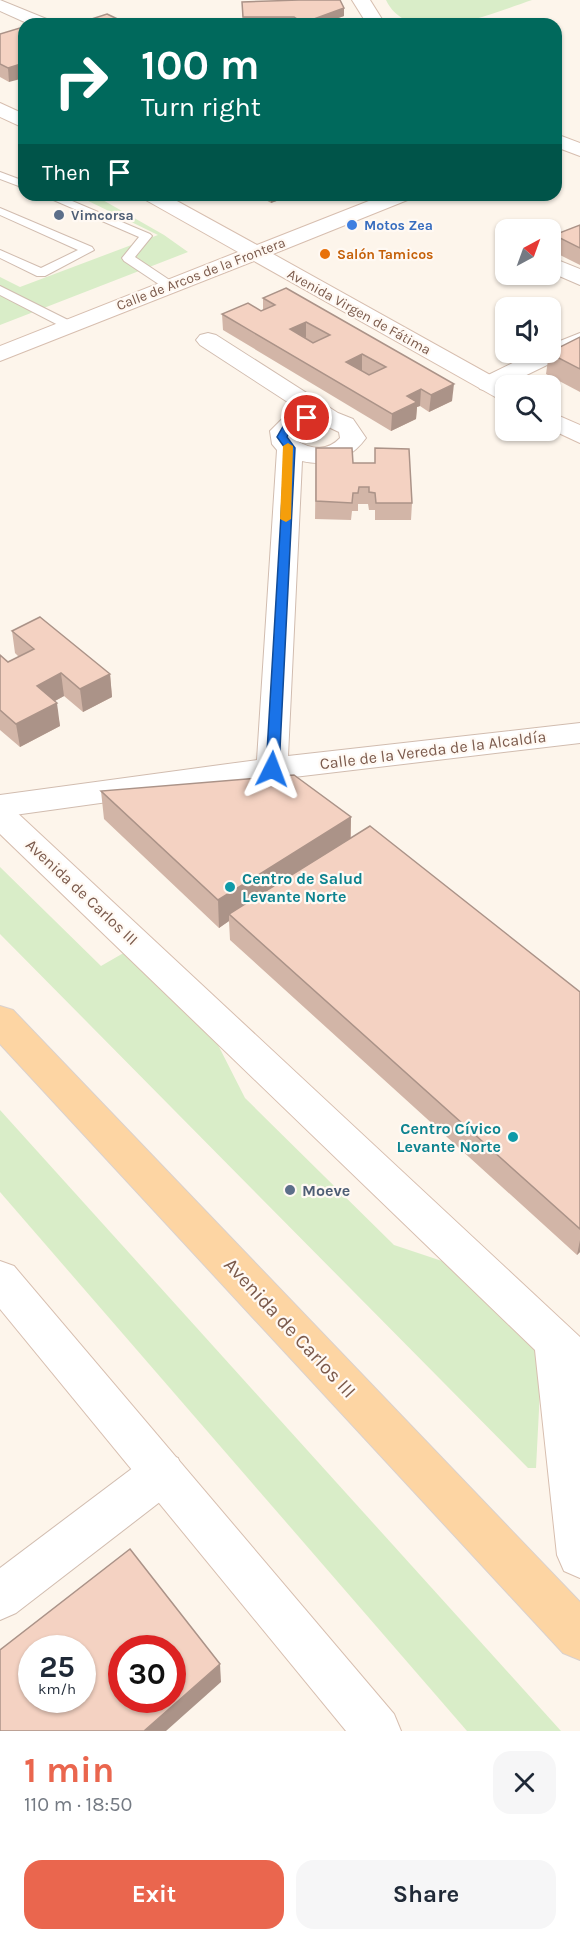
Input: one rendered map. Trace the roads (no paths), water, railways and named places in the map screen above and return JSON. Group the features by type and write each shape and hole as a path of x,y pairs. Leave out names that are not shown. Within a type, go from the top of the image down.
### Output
{"main road":[{"name":"Avenida de Carlos III","path":"0,1020 580,1636"}],"street":[{"path":"361,0 372,18"},
{"path":"0,4 30,18"},
{"path":"562,142 580,150"},
{"name":"Avenida Virgen de Fátima","path":"161,201 495,388"},
{"name":"Calle de Arcos de la Frontera","path":"0,354 388,201"},
{"path":"561,268 580,278"},
{"path":"208,340 329,418 347,426 352,432 350,444 343,449 324,455 312,455 290,448 282,437 288,425 307,418 329,418"},
{"path":"521,375 580,340"},
{"path":"561,425 580,435"},
{"path":"272,769 290,448"},
{"name":"Calle de la Vereda de la Alcaldía","path":"0,806 272,769 580,733"},
{"name":"Avenida de Carlos III","path":"0,815 567,1353 580,1555"},
{"path":"0,1279 377,1731"},
{"path":"0,1597 162,1473"}],"lane":[{"path":"0,175 18,182"},
{"path":"62,201 146,236 128,258 170,286"},
{"path":"0,211 88,250 42,273 0,254"},
{"path":"0,290 70,326"}],"place":[{"name":"Vimcorsa","path":"59,215"},
{"name":"Motos Zea","path":"352,225"},
{"name":"Salón Tamicos","path":"325,254"},
{"name":"Centro de Salud Levante Norte","path":"230,887"},
{"name":"Centro Cívico Levante Norte","path":"513,1137"},
{"name":"Moeve","path":"290,1190"}]}
